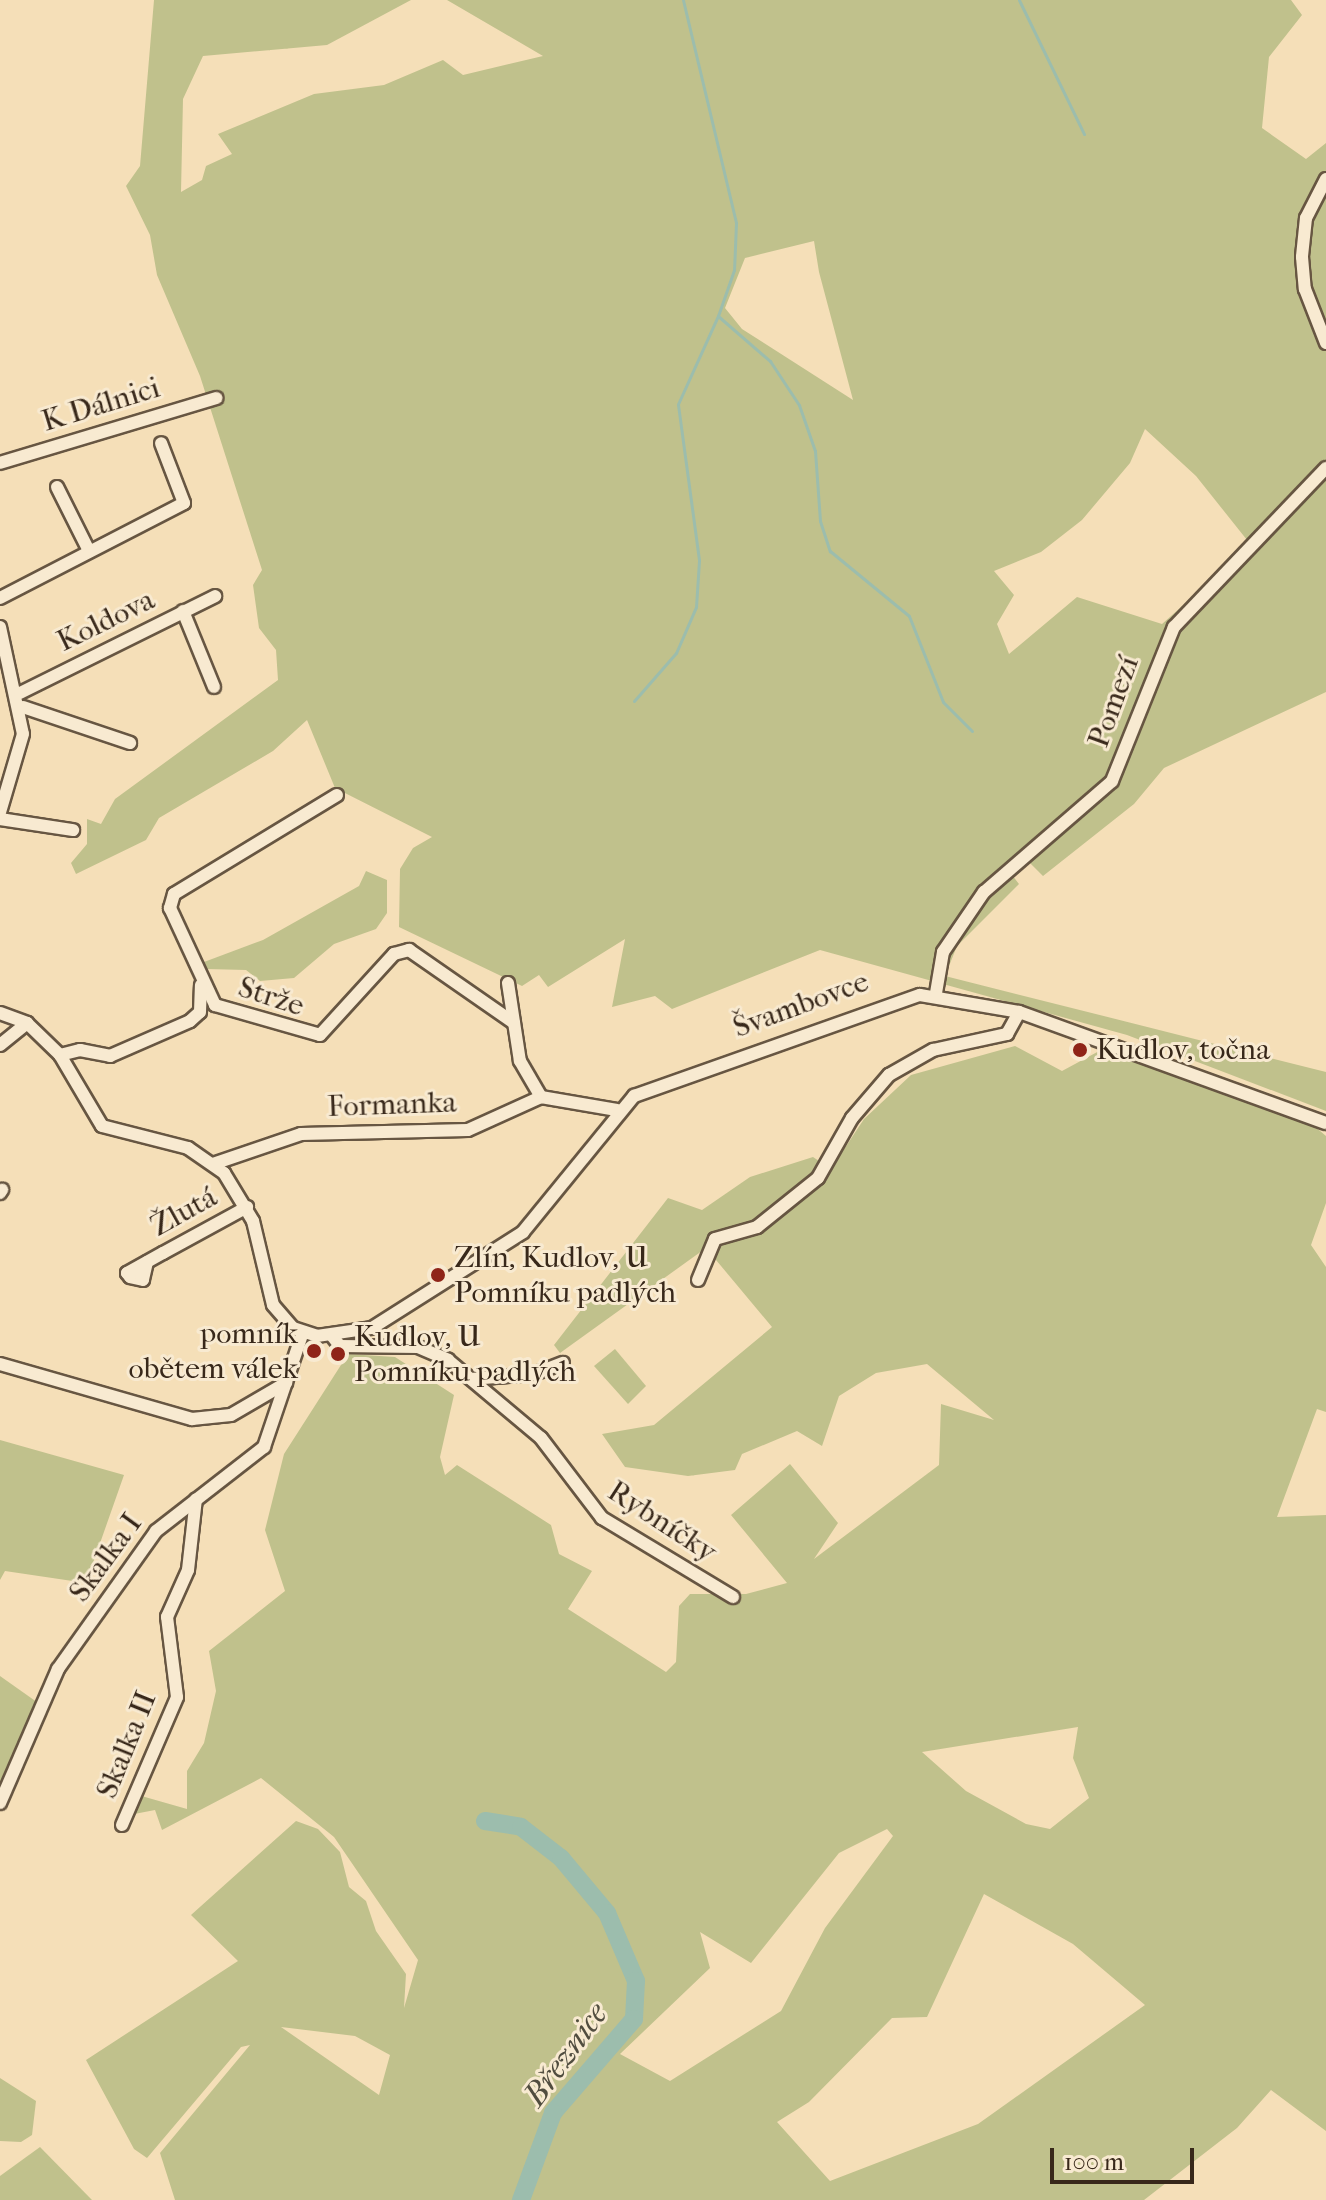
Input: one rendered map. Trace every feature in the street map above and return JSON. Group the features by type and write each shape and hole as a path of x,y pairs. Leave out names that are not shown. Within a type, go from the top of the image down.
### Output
{"street":[{"path":"1326,179 1306,218 1302,257 1305,289 1326,343"},
{"name":"K Dálnici","path":"0,463 216,398"},
{"path":"0,598 184,503 161,443"},
{"name":"Pomezí","path":"936,993 943,952 984,892 1112,781 1174,627 1326,468"},
{"path":"57,487 89,551"},
{"name":"Koldova","path":"20,693 215,596"},
{"path":"183,611 214,687"},
{"path":"0,627 23,707 23,746 0,812"},
{"path":"23,707 130,743"},
{"name":"Strže","path":"337,795 174,894 170,908 201,983 222,1009 314,1037 394,954 409,950 514,1023"},
{"path":"0,819 73,830"},
{"path":"60,1055 86,1050 110,1056 190,1021 200,1012 201,983"},
{"path":"508,983 522,1070 541,1097 617,1110"},
{"name":"Švambovce","path":"333,1337 372,1328 535,1221 617,1110 643,1091 811,1028 936,993 1019,1012 1326,1123"},
{"path":"698,1280 715,1239 757,1227 818,1178 852,1118 889,1075 933,1050 1007,1034 1019,1012"},
{"path":"0,1013 27,1023 60,1055 102,1126 188,1148 213,1164 247,1207 273,1305 303,1332 333,1337"},
{"path":"0,1045 27,1023"},
{"name":"Formanka","path":"213,1164 301,1134 468,1130 541,1097"},
{"name":"Žlutá","path":"147,1262 247,1207"},
{"name":"Skalka I","path":"0,1803 58,1669 156,1531 264,1447 303,1332"},
{"name":"Rybníčky","path":"333,1337 346,1347 434,1352 541,1438 602,1518 733,1597"},
{"path":"471,1379 534,1374 563,1363"},
{"path":"0,1364 192,1419 231,1415 290,1377"},
{"name":"Skalka II","path":"122,1825 177,1697 167,1617 188,1570 196,1499"}],"green space":[{"path":"154,0 411,0 327,45 203,56 183,99 181,192 202,180 206,166 232,154 218,134 314,94 384,85 443,60 463,75 543,56 447,0 1291,0 1302,15 1269,57 1262,128 1306,159 1326,143 1326,692 1164,768 1134,804 1043,876 1028,861 1012,875 1019,884 957,946 945,976 1326,1072 1326,1111 1127,1035 820,950 672,1009 655,996 612,1007 625,939 548,987 539,975 522,986 399,927 400,869 413,848 432,837 335,788 307,720 273,751 159,818 146,840 76,874 71,863 87,844 87,819 101,824 115,799 278,680 276,650 259,628 253,585 262,570 200,376 157,275 150,235 126,186 140,166","holes":["814,241 819,272 853,400 742,329 725,308 745,258","1145,429 1196,476 1251,545 1162,624 1077,597 1009,654 997,624 1014,595 994,571 1041,552 1082,520 1130,463"]},
{"path":"366,871 387,880 387,913 376,929 334,944 294,978 260,981 246,970 206,969 204,962 263,940 359,886"},
{"path":"1015,1046 1062,1071 1101,1050 1313,1125 1326,1136 1326,1203 1311,1245 1326,1267 1326,1412 1317,1409 1277,1517 1326,1515 1326,2131 1271,2090 1237,2128 1144,2200 175,2200 160,2153 250,2045 241,2047 147,2158 134,2149 86,2060 238,1961 191,1915 296,1821 318,1829 340,1852 349,1887 366,1901 376,1931 406,1974 404,2008 418,1960 334,1837 261,1778 162,1830 155,1810 129,1815 138,1795 187,1809 187,1771 204,1743 216,1691 209,1651 285,1591 265,1530 284,1454 348,1354 395,1357 454,1395 440,1457 445,1475 457,1465 551,1525 559,1554 592,1571 568,1609 666,1672 676,1662 679,1606 690,1594 746,1594 787,1583 731,1515 790,1464 838,1523 814,1559 939,1465 941,1404 994,1420 927,1364 876,1373 839,1396 822,1446 797,1431 742,1454 735,1470 688,1476 625,1467 602,1434 654,1425 772,1327 706,1248 560,1353 554,1345 668,1198 702,1210 750,1177 813,1157 831,1169 864,1119 911,1075","holes":["1078,1727 1073,1758 1089,1798 1050,1829 1026,1824 966,1791 922,1752","887,1829 893,1836 825,1928 781,2011 670,2081 620,2054 710,1968 700,1932 751,1963 839,1853","984,1894 1073,1944 1145,2005 978,2124 830,2181 777,2122 809,2102 892,2018 927,2017","281,2027 355,2036 390,2055 379,2095"]},
{"path":"615,1349 646,1386 628,1404 594,1366"},
{"path":"0,1440 124,1475 86,1583 5,1571 0,1580"},
{"path":"0,1676 41,1705 0,1794"},
{"path":"0,2078 36,2101 32,2135 21,2142 0,2141"},
{"path":"40,2147 92,2200 0,2200 0,2176"}],"waterway":[{"path":"683,0 736,223 734,270 718,316 770,361 799,405 815,451 820,521 830,551 909,616 943,702 972,731"},
{"path":"1019,0 1084,134"},
{"path":"634,701 676,653 696,607 699,560 678,404 718,316"},
{"name":"Březnice","path":"485,1821 521,1827 561,1858 607,1913 636,1981 634,2019 553,2113 521,2200"}],"place":[{"name":"Kudlov, točna","path":"1080,1050"},
{"name":"Zlín, Kudlov, U Pomníku padlých","path":"438,1275"},
{"name":"pomník obětem válek","path":"314,1351"},
{"name":"Kudlov, U Pomníku padlých","path":"338,1354"}]}
